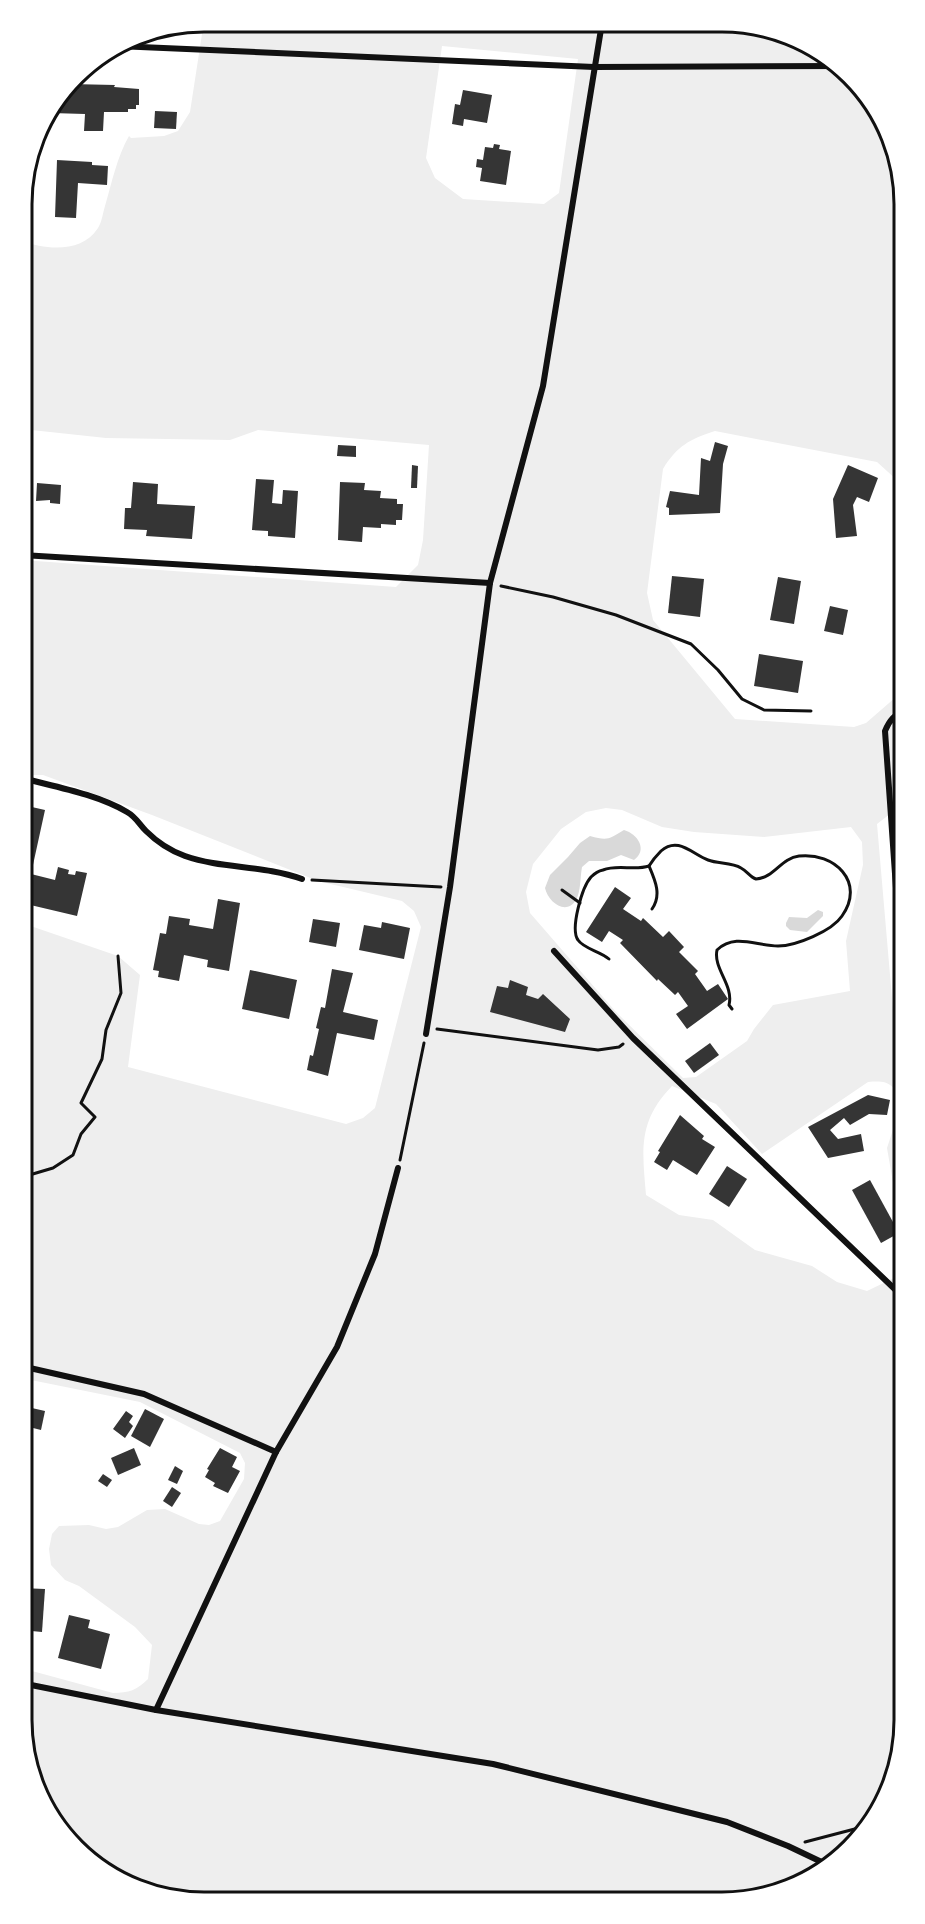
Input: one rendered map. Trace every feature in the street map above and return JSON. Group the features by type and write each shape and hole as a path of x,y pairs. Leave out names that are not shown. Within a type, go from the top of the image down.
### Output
{"street":[{"path":"426,1031 450,887 490,583 543,386 601,32"},
{"path":"134,47 594,67 824,66"},
{"path":"32,556 490,583"},
{"path":"894,717 885,730 894,853"},
{"path":"32,781 88,796 127,812 162,844 182,855 202,861 284,872 302,879"},
{"path":"554,951 633,1038 893,1288"},
{"path":"156,1710 276,1452 337,1347 375,1254 398,1168"},
{"path":"32,1369 144,1394 276,1452"},
{"path":"32,1685 156,1710 494,1764 727,1822 820,1861"}],"path":[{"path":"490,583 553,597 616,615 691,644 718,670 742,699 764,710 811,711"},
{"path":"609,959 602,953 581,944 574,930 579,902 588,881 596,873 614,868 649,866 662,850 677,844 713,862 737,866 756,879 769,876 789,859 798,856 820,857 832,862 846,875 850,887 848,905 837,922 808,939 779,947 732,941 717,950 716,958 730,996 729,1005 732,1009"},
{"path":"649,866 657,886 657,900 652,909"},
{"path":"302,879 450,887"},
{"path":"562,890 579,902"},
{"path":"32,1174 53,1168 73,1155 81,1134 96,1117 81,1103 102,1059 106,1030 120,993 118,956"},
{"path":"398,1168 426,1031 598,1050 619,1047 633,1038"},
{"path":"788,1846 854,1829"}],"shaded area":[{"path":"202,32 721,32 744,33 777,41 817,61 851,90 876,128 884,148 890,170 894,204 894,477 877,462 715,431 698,437 679,449 663,469 647,593 653,620 735,719 854,727 866,723 894,699 894,811 877,824 893,1015 893,1088 886,1083 868,1082 762,1154 716,1104 672,1086 653,1111 645,1136 646,1195 679,1215 713,1220 755,1250 812,1266 837,1282 867,1291 893,1278 893,1731 888,1765 870,1806 858,1825 843,1842 826,1857 807,1869 777,1883 732,1892 181,1891 159,1887 138,1879 99,1857 74,1834 61,1816 41,1776 32,1731 32,1671 113,1693 124,1692 140,1686 148,1679 152,1645 135,1627 79,1586 65,1580 51,1565 49,1549 52,1534 59,1526 89,1525 106,1529 118,1527 147,1510 165,1509 199,1524 209,1525 220,1521 244,1479 245,1463 240,1453 140,1402 32,1380 32,926 118,956 140,975 128,1067 346,1124 363,1118 375,1108 421,927 414,911 402,901 318,881 152,815 43,775 32,775 32,561 396,587 418,565 423,540 429,445 258,430 230,440 106,438 32,430 32,244 63,247 83,242 91,236 100,223 118,161 129,136 131,138 164,136 178,131 190,112","holes":["442,46 578,59 559,193 544,204 463,199 435,178 426,158","606,808 622,810 662,827 694,832 764,837 851,827 862,842 863,865 846,941 850,991 773,1005 747,1041 696,1077 683,1078 616,1012 530,913 526,892 533,864 561,829 586,812"]},
{"path":"624,830 640,843 638,856 634,860 621,855 607,861 589,861 582,867 580,889 572,905 563,907 553,902 545,888 550,875 580,843 590,836 608,838"},
{"path":"818,910 823,912 823,916 807,932 790,930 786,926 789,917 807,918"},
{"path":"893,1128 893,1185 887,1148"}],"building":[{"path":"80,84 115,85 114,87 139,89 139,105 136,105 136,109 128,109 128,112 104,112 103,131 84,131 85,114 58,113"},
{"path":"463,90 492,95 487,123 464,119 463,126 452,124 455,104 460,105"},
{"path":"155,111 177,112 176,129 154,128"},
{"path":"494,144 500,145 499,149 511,151 506,185 480,181 482,168 476,167 477,159 483,160 485,147 493,148"},
{"path":"57,160 92,162 92,165 108,166 107,185 78,183 76,218 55,217"},
{"path":"715,442 728,446 723,464 720,513 669,515 669,508 666,507 670,491 699,495 701,458 710,461"},
{"path":"338,445 356,446 356,457 337,456"},
{"path":"412,465 418,466 417,488 411,488"},
{"path":"848,465 878,478 869,502 857,497 853,505 857,536 836,538 833,499"},
{"path":"256,479 274,480 272,503 282,504 283,490 298,491 295,538 268,536 268,531 252,530"},
{"path":"133,482 158,484 157,504 195,506 192,539 146,536 147,530 124,529 125,508 131,508"},
{"path":"340,482 365,483 364,490 381,491 380,498 397,499 397,504 403,504 402,520 396,520 396,525 381,524 381,528 363,527 362,542 338,540"},
{"path":"37,483 61,485 60,504 50,503 50,500 36,501"},
{"path":"672,576 704,579 700,617 668,613"},
{"path":"778,577 801,581 794,624 770,620"},
{"path":"830,606 848,610 843,635 824,631"},
{"path":"759,654 803,661 798,693 754,686"},
{"path":"32,807 45,810 32,869"},
{"path":"58,867 69,870 68,874 75,875 76,871 87,873 77,916 32,905 32,874 55,880"},
{"path":"615,887 631,898 623,909 641,921 643,918 663,937 669,931 684,947 679,952 698,971 695,974 707,991 718,984 728,999 687,1029 676,1014 688,1006 678,992 675,995 658,979 657,981 620,943 623,940 609,931 602,942 586,932"},
{"path":"218,899 240,903 229,971 207,967 208,960 184,955 179,981 158,977 159,971 153,970 160,933 166,934 169,916 190,919 189,925 213,929"},
{"path":"313,919 340,923 336,947 309,942"},
{"path":"382,922 410,928 404,959 359,950 364,925 381,928"},
{"path":"332,969 353,973 343,1012 378,1020 374,1040 337,1033 328,1076 307,1070 310,1055 313,1056 319,1029 316,1028 321,1007 325,1008"},
{"path":"250,970 297,980 289,1019 242,1009"},
{"path":"510,980 528,987 526,995 538,999 543,994 570,1019 565,1032 490,1012 497,986 508,988"},
{"path":"710,1043 719,1055 694,1073 685,1061"},
{"path":"868,1095 890,1100 887,1115 869,1114 850,1125 844,1118 830,1130 838,1139 861,1134 864,1151 828,1158 808,1127"},
{"path":"680,1115 704,1136 702,1139 715,1147 697,1175 673,1160 667,1170 654,1162 660,1152 658,1151"},
{"path":"727,1166 747,1179 729,1207 709,1194"},
{"path":"870,1180 893,1223 893,1236 881,1243 852,1190"},
{"path":"32,1408 45,1411 41,1430 32,1428"},
{"path":"145,1409 164,1419 150,1447 131,1436"},
{"path":"126,1411 133,1416 129,1422 133,1426 125,1438 113,1429"},
{"path":"134,1448 141,1465 118,1475 111,1458"},
{"path":"220,1448 237,1457 232,1467 240,1471 228,1493 213,1486 215,1483 205,1477 209,1470 207,1469"},
{"path":"175,1466 183,1471 177,1484 168,1480"},
{"path":"103,1474 112,1480 107,1487 98,1481"},
{"path":"172,1487 181,1493 172,1507 163,1501"},
{"path":"32,1588 45,1589 42,1632 32,1631"},
{"path":"69,1615 90,1620 88,1628 110,1634 101,1669 58,1658"}]}
